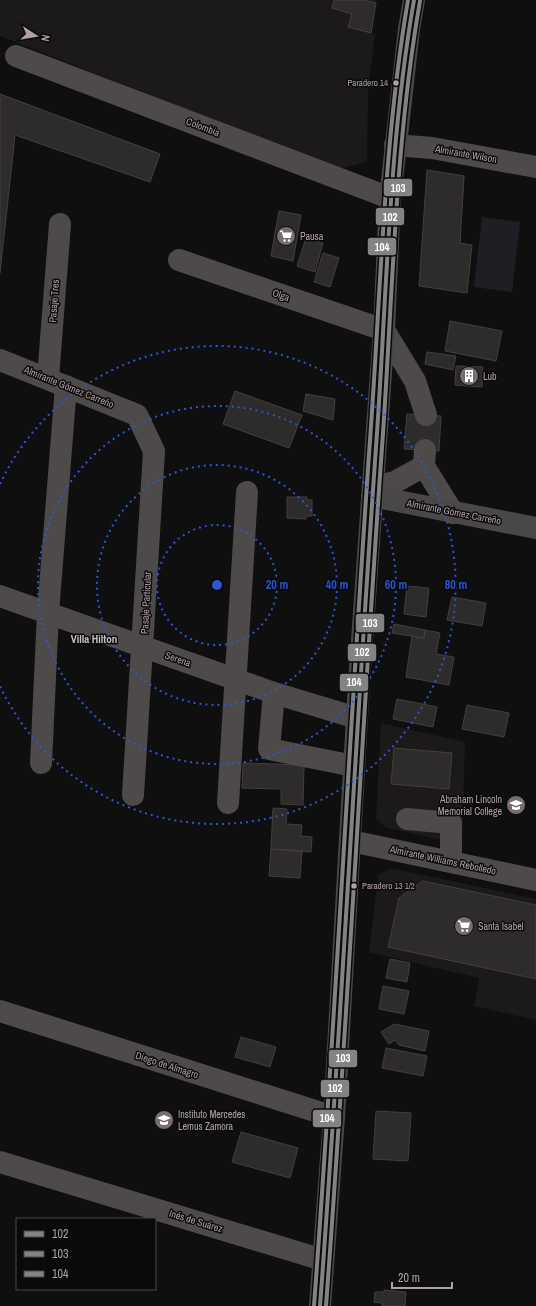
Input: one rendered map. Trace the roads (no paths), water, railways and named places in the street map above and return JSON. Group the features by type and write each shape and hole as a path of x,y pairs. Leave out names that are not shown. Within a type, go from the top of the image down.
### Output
{"main road":[{"path":"320,1306 334,1117 357,718 384,330 390,198 409,29 414,0"},
{"name":"Almirante Gómez Carreño","path":"372,492 453,513 536,528"}],"street":[{"name":"Colombia","path":"16,56 390,198"},
{"name":"Almirante Wilson","path":"395,145 432,148 536,167"},
{"name":"Pasaje Tres","path":"57,382 60,224"},
{"name":"Olga","path":"179,260 384,330"},
{"path":"384,330 415,381 426,415"},
{"name":"Almirante Gómez Carreño","path":"0,360 137,415"},
{"path":"41,763 57,382"},
{"name":"Pasaje Particular","path":"133,795 154,451 137,415"},
{"path":"372,492 396,482 425,458 453,513"},
{"path":"228,803 237,680 247,492"},
{"name":"Serena","path":"0,596 237,680 357,718"},
{"path":"274,692 269,749 354,766"},
{"path":"407,819 451,823 451,862"},
{"name":"Almirante Williams Rebolledo","path":"350,841 536,880"},
{"name":"Diego de Almagro","path":"0,1011 334,1117"},
{"name":"Inés de Suárez","path":"0,1162 323,1260"}],"tunnel":[{"path":"425,450 426,415"}],"place":[{"name":"Paradero 14","path":"396,83"},
{"name":"Pausa","path":"286,236"},
{"name":"Lub","path":"469,376"},
{"name":"Abraham Lincoln Memorial College","path":"516,805"},
{"name":"Paradero 13 1/2","path":"354,886"},
{"name":"Santa Isabel","path":"464,926"},
{"name":"Instituto Mercedes Lemus Zamora","path":"164,1120"}],"district":[{"name":"Villa Hilton","path":"94,639"}]}
